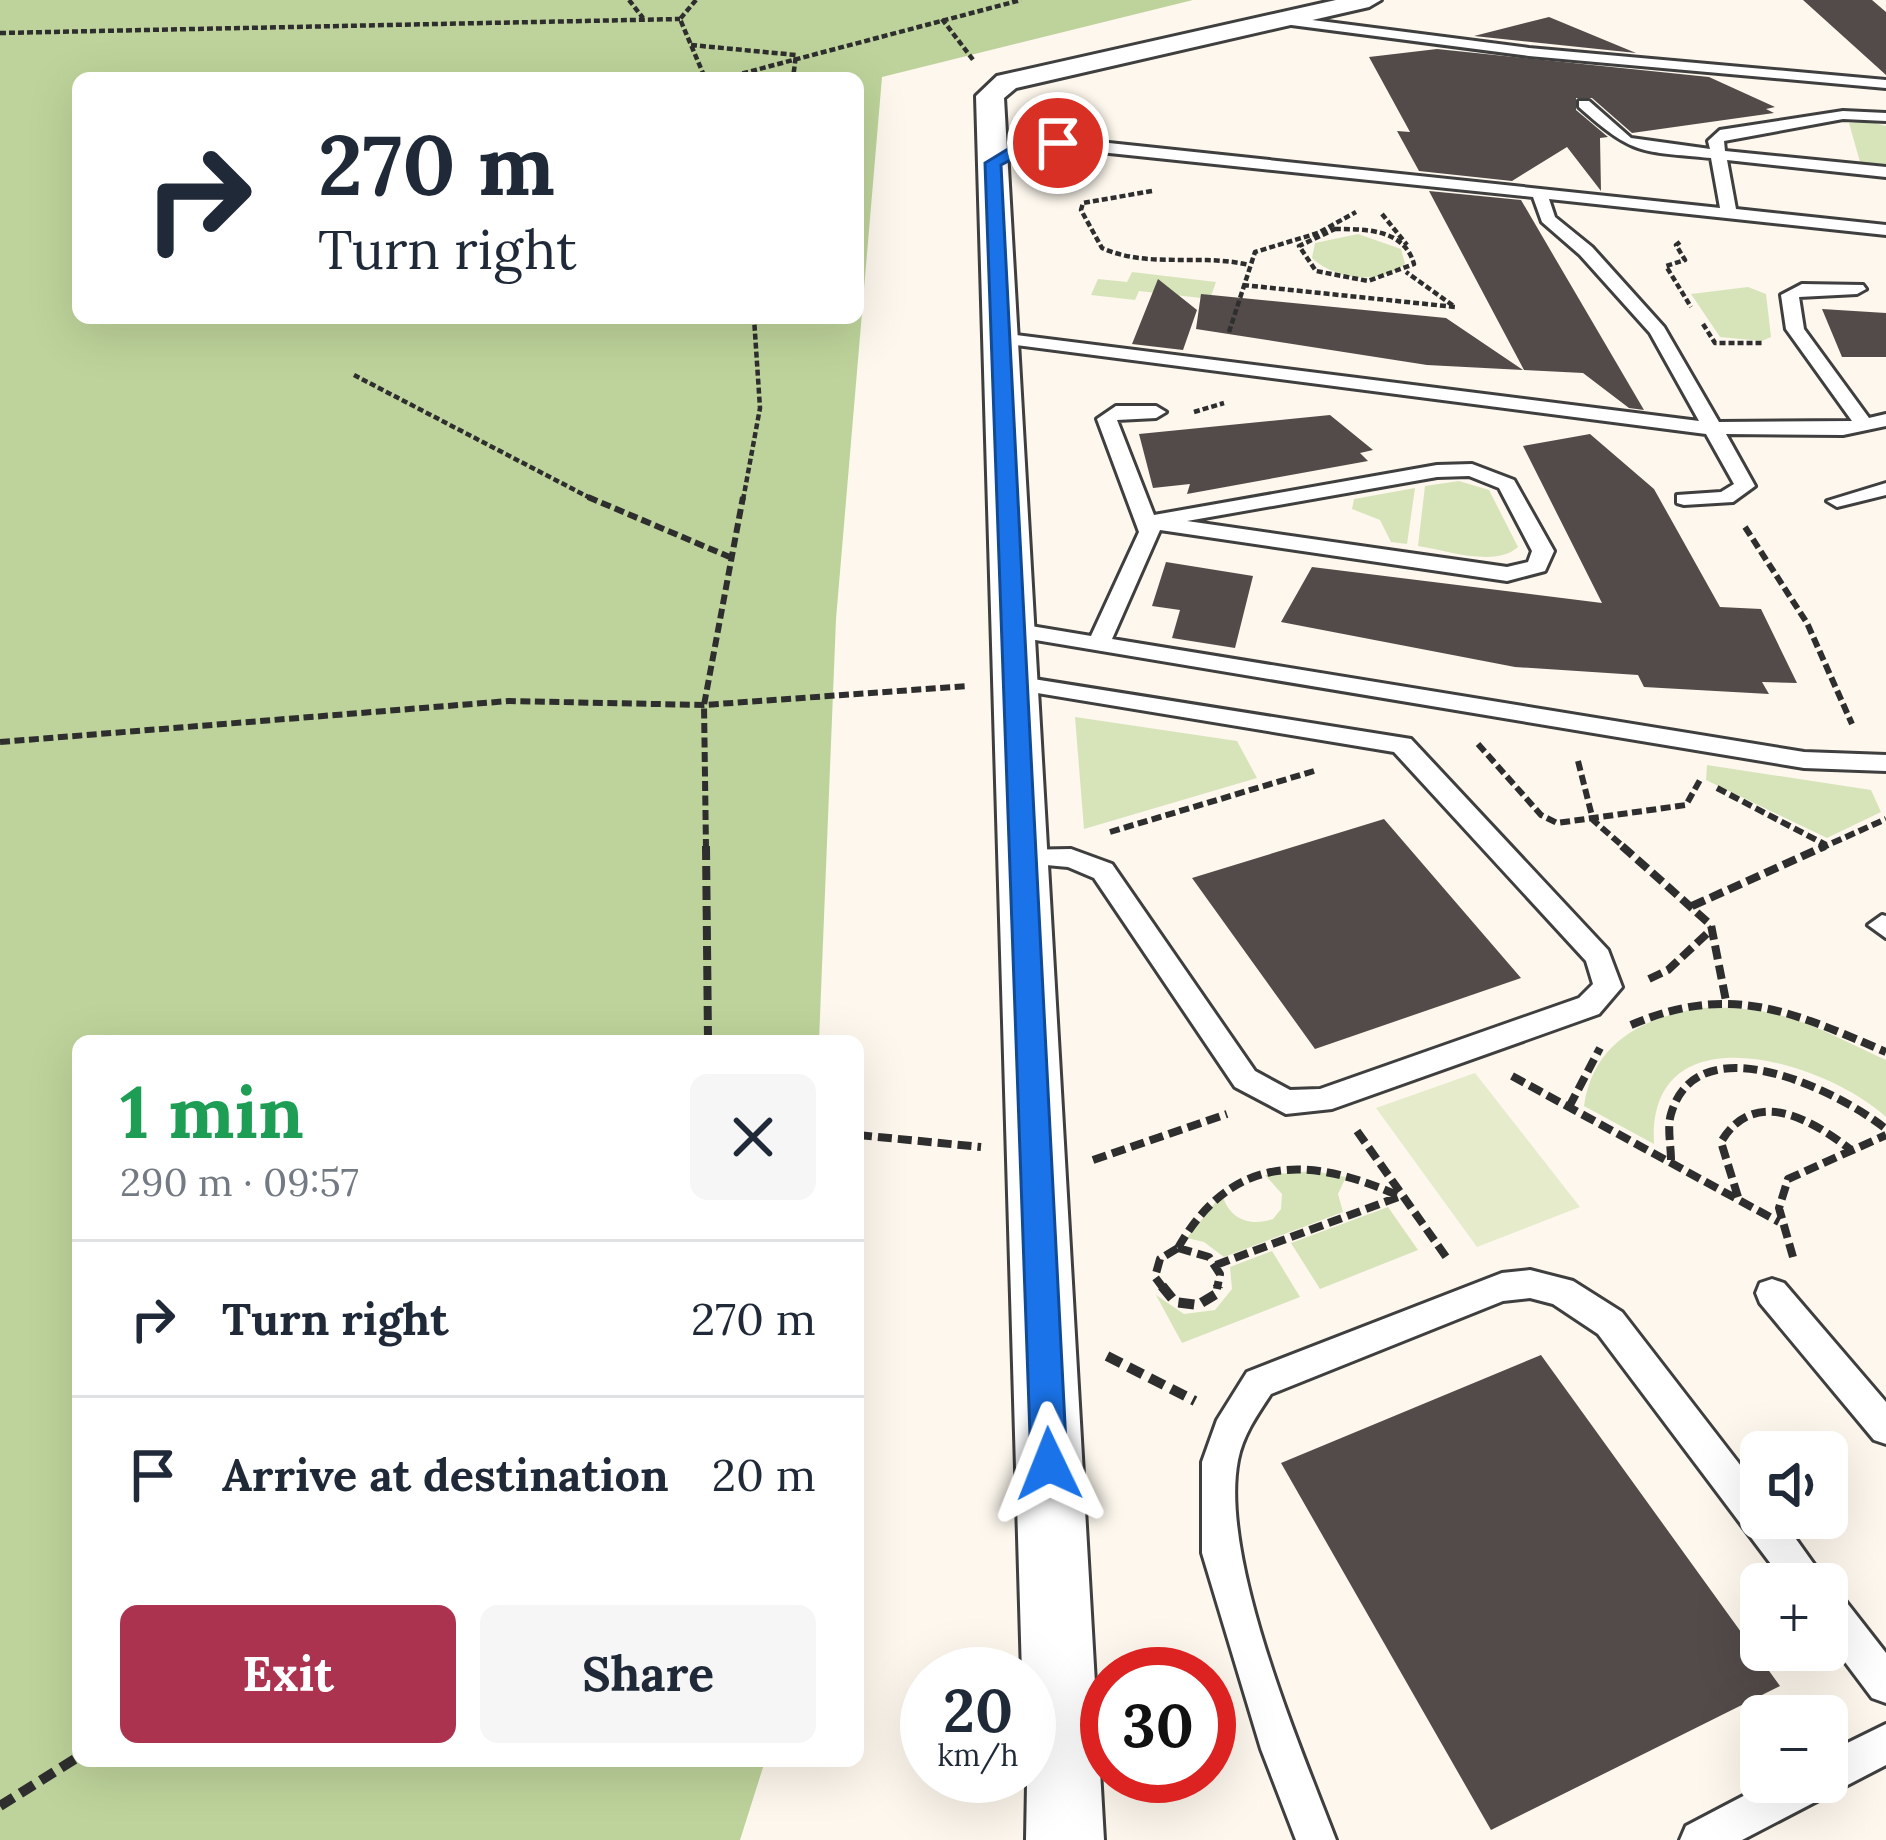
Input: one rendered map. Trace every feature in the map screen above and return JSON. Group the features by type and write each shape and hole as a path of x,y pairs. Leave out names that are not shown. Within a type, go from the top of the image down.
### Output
{"street":[{"path":"1065,1840 990,96 995,88 1369,0"}],"lane":[{"path":"1281,20 1529,52 1886,84"},
{"path":"1584,104 1632,144 1886,172"},
{"path":"1729,213 1717,138 1730,131 1843,115 1886,117"},
{"path":"993,163 1029,146 1071,144 1886,230"},
{"path":"1539,193 1548,219 1655,327 1708,428 1745,486 1726,498 1684,499"},
{"path":"1857,289 1792,292 1794,326 1864,425"},
{"path":"1000,338 1708,428 1864,425 1886,420"},
{"path":"1098,644 1149,536 1148,522 1107,419 1116,412 1156,412"},
{"path":"1472,470 1507,484 1544,556 1531,570 1507,574 1148,522 1437,471 1472,470"},
{"path":"1837,501 1885,490"},
{"path":"1013,630 1804,760 1878,763"},
{"path":"1016,683 1402,745 1598,957 1608,987 1589,1006 1333,1097 1299,1103 1274,1098 1245,1079 1111,879 1085,862 1023,856"},
{"path":"1316,1840 1281,1749 1220,1553 1218,1476 1234,1420 1259,1382 1474,1297 1530,1285 1561,1291 1610,1323 1794,1563"},
{"path":"1772,1293 1886,1428"},
{"path":"1848,1634 1886,1684"},
{"path":"1848,1763 1886,1744"},
{"path":"1700,1840 1771,1803"}],"path":[{"path":"629,0 644,20"},
{"path":"0,33 680,19 696,0"},
{"path":"744,72 1021,0"},
{"path":"680,19 702,72"},
{"path":"941,19 995,88"},
{"path":"691,45 796,55"},
{"path":"794,72 796,55"},
{"path":"1162,190 1099,196 1083,203 1081,210 1102,248 1138,260 1209,255 1249,265"},
{"path":"1219,365 1249,265 1259,250 1318,233 1367,210 1395,223 1407,245 1414,264 1406,272 1359,281 1307,264 1299,247 1318,233 1354,229 1407,245"},
{"path":"1685,242 1676,244 1684,261 1666,266 1715,343 1805,343"},
{"path":"1243,285 1455,307 1406,272"},
{"path":"1355,298 1359,281"},
{"path":"708,1035 704,705 760,408 754,324"},
{"path":"354,375 598,502 732,558"},
{"path":"1726,498 1807,623 1878,763"},
{"path":"0,742 509,701 704,705 1016,683"},
{"path":"1439,700 1544,818 1593,820 1686,805 1700,782 1699,742"},
{"path":"1580,723 1577,765 1593,820 1713,928 1726,1001"},
{"path":"1085,862 1094,843 1113,830 1402,745"},
{"path":"1700,782 1760,806 1827,846"},
{"path":"1692,906 1886,819"},
{"path":"1608,987 1662,974 1713,928"},
{"path":"1625,1028 1677,1006 1726,1001 1815,1018 1886,1052"},
{"path":"1569,1107 1587,1065 1613,1037"},
{"path":"1465,1050 1780,1222"},
{"path":"1672,1162 1669,1119 1681,1096 1700,1080 1742,1068 1793,1073 1818,1082 1856,1103 1886,1132 1788,1179 1778,1199 1794,1273 1789,1283 1772,1293"},
{"path":"1333,1097 1474,1297"},
{"path":"864,1136 1036,1166 1274,1098"},
{"path":"1739,1200 1721,1142 1734,1119 1748,1112 1764,1109 1805,1118 1851,1150"},
{"path":"1216,1265 1216,1294 1198,1305 1175,1302 1155,1277 1160,1258 1178,1248 1214,1195 1253,1173 1327,1168 1401,1196"},
{"path":"1216,1265 1401,1196"},
{"path":"1178,1248 1200,1252 1216,1265"},
{"path":"1043,1323 1234,1420"},
{"path":"0,1805 72,1761"}],"green space":[{"path":"0,0 1193,0 882,77 864,289 864,72 72,72 72,324 861,324 836,619 819,1035 72,1035 72,1767 763,1767 740,1840 0,1840"},
{"path":"1849,123 1886,126 1886,165 1860,162"},
{"path":"1358,234 1401,249 1405,264 1383,275 1357,277 1332,271 1312,258 1315,243"},
{"path":"1132,272 1216,282 1210,299 1139,291 1135,300 1091,295 1098,279 1127,282"},
{"path":"1748,287 1766,294 1771,337 1762,341 1720,337 1691,294"},
{"path":"1459,481 1489,490 1518,547 1484,557 1418,546 1425,486"},
{"path":"1415,488 1407,544 1391,542 1380,520 1352,509 1354,499"},
{"path":"1075,717 1237,741 1257,778 1084,829"},
{"path":"1707,765 1871,790 1881,812 1827,838 1706,780"},
{"path":"1700,1008 1777,1014 1886,1060 1886,1117 1823,1078 1744,1058 1708,1060 1679,1074 1659,1101 1654,1144 1584,1106 1598,1066 1624,1037 1659,1019"},
{"path":"1475,1073 1580,1207 1477,1247 1376,1108"},
{"path":"1313,1171 1346,1177 1338,1194 1343,1212 1224,1257 1204,1242 1187,1238 1222,1194 1241,1219 1273,1219 1281,1209 1282,1194 1265,1175"},
{"path":"1388,1207 1418,1250 1320,1289 1291,1243"},
{"path":"1272,1251 1300,1297 1182,1343 1156,1295 1184,1314 1215,1310 1232,1289 1230,1267"}],"building":[{"path":"1803,0 1872,0 1886,12 1886,75"},
{"path":"1549,17 1636,53 1474,36"},
{"path":"1437,49 1709,77 1775,107 1766,109 1774,113 1632,133 1592,98 1576,98 1576,110 1608,137 1600,138 1601,191 1567,147 1512,181 1419,171 1397,131 1410,132 1369,57"},
{"path":"1429,191 1521,200 1644,410 1629,408 1583,373 1524,370"},
{"path":"1158,279 1197,310 1183,350 1132,344"},
{"path":"1201,294 1446,318 1523,370 1427,365 1196,329"},
{"path":"1822,309 1886,313 1886,357 1842,357"},
{"path":"1330,415 1373,450 1360,453 1368,461 1187,494 1190,484 1153,488 1139,434"},
{"path":"1590,434 1654,489 1720,607 1761,609 1797,683 1762,682 1769,694 1644,687 1638,675 1515,667 1281,622 1312,567 1602,603 1523,446"},
{"path":"1166,562 1253,576 1235,648 1172,638 1180,610 1152,606"},
{"path":"1384,819 1521,978 1315,1049 1192,878"},
{"path":"1541,1355 1740,1631 1740,1671 1769,1671 1780,1686 1762,1695 1740,1695 1740,1706 1491,1830 1281,1463"}],"route":[{"path":"1049,1464 993,163 1018,149 1058,143"}]}
